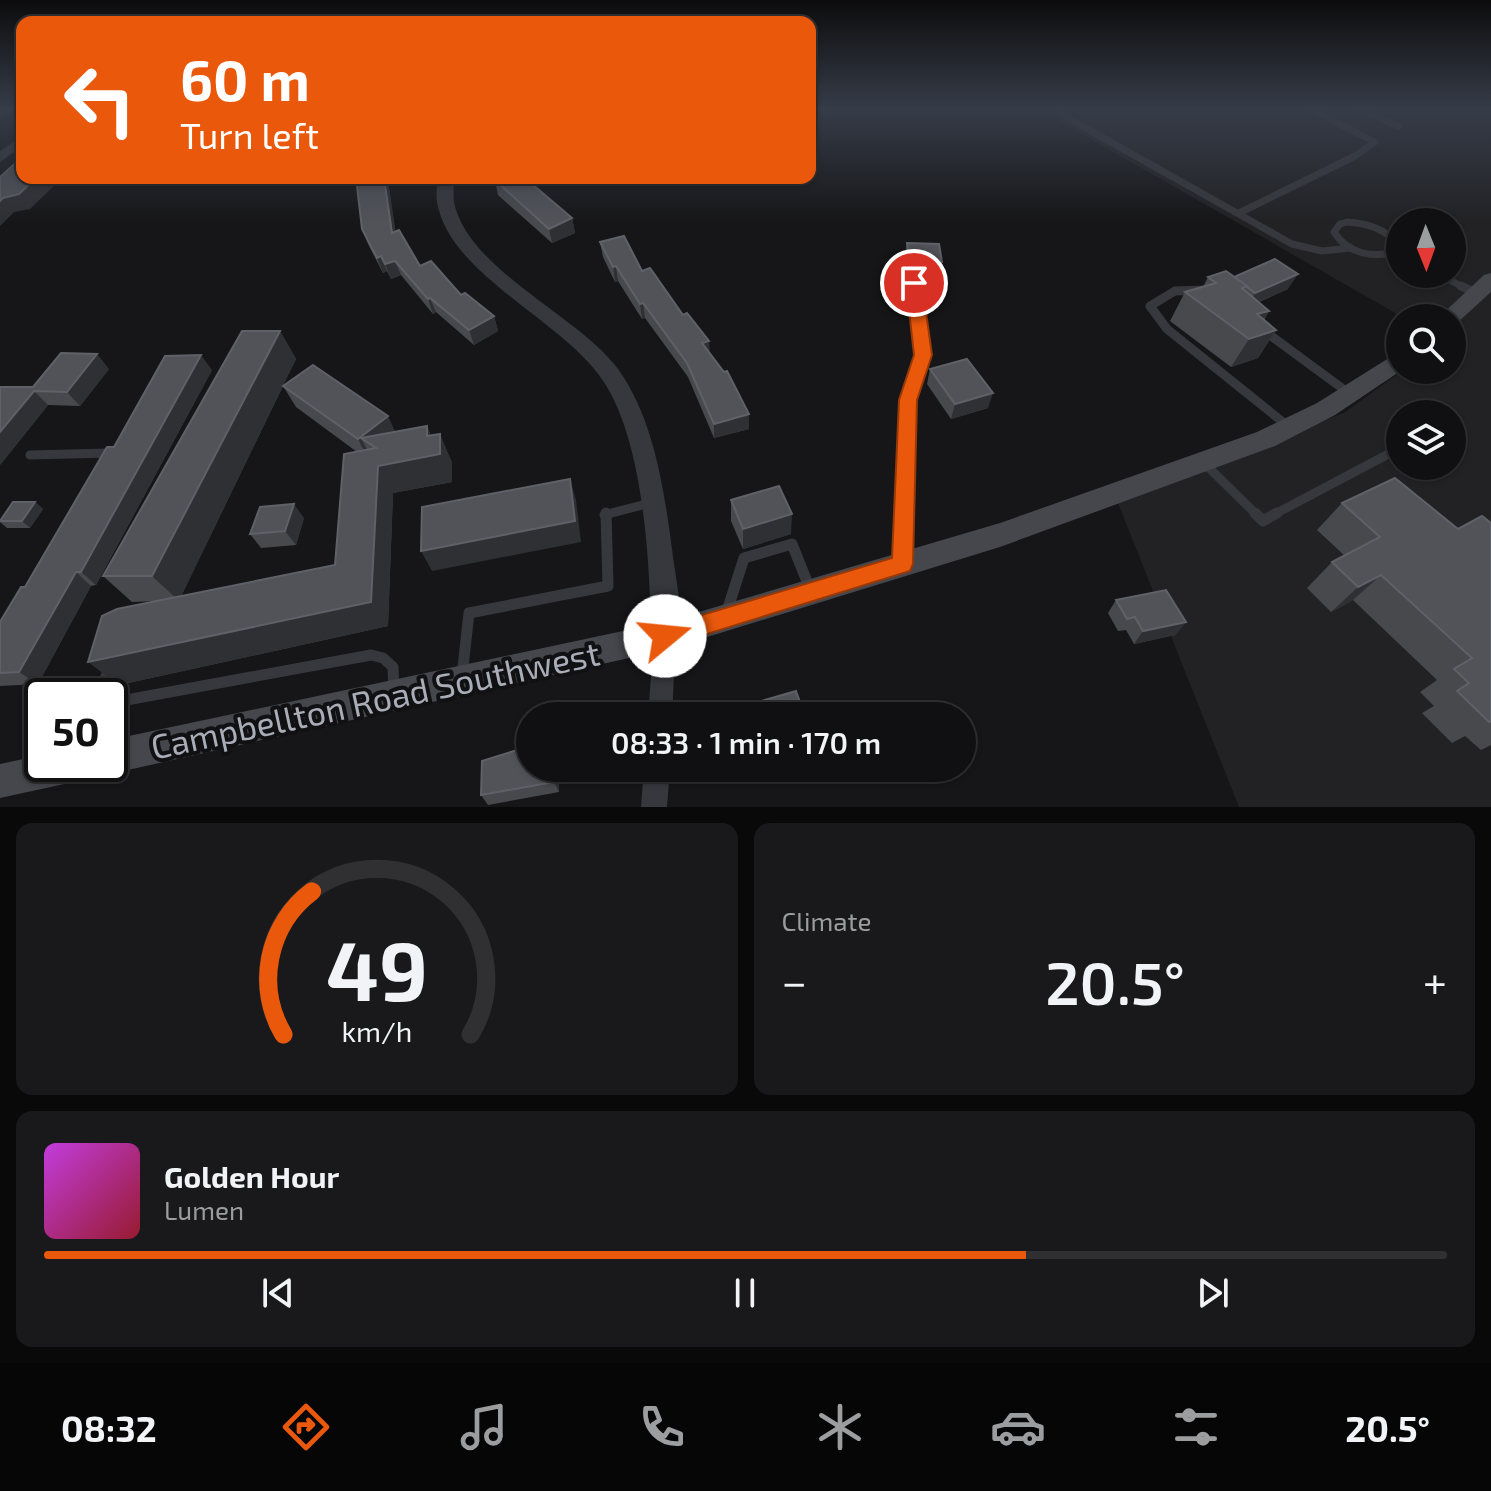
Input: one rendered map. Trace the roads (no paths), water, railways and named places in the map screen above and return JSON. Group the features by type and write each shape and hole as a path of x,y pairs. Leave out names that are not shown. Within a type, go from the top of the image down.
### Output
{"main road":[{"path":"1466,306 1486,292"},
{"name":"Campbellton Road Southwest","path":"128,753 665,636 1000,535 1289,428 1350,394 1386,369"},
{"path":"0,781 24,776"}],"street":[{"path":"446,184 445,197 453,218 479,259 507,285 582,342 619,387 641,446 665,597 661,702"},
{"path":"654,807 656,782"}],"lane":[{"path":"1124,147 1292,244 1322,251 1350,248 1370,255 1386,254"},
{"path":"1239,213 1368,147"},
{"path":"1350,248 1334,232 1340,224 1356,222 1386,232"},
{"path":"903,564 908,400 923,355 914,283"},
{"path":"1466,284 1486,292"},
{"path":"1213,292 1172,291 1157,298 1150,306 1167,329 1289,428"},
{"path":"1260,328 1350,394"},
{"path":"30,455 109,453 101,466"},
{"path":"1203,462 1263,521 1386,455"},
{"path":"461,681 469,613 608,586 604,514 650,503"},
{"path":"724,618 744,558 792,544 811,592"},
{"path":"106,678 117,647"},
{"path":"128,700 371,655 383,658 393,667 395,695"}]}
